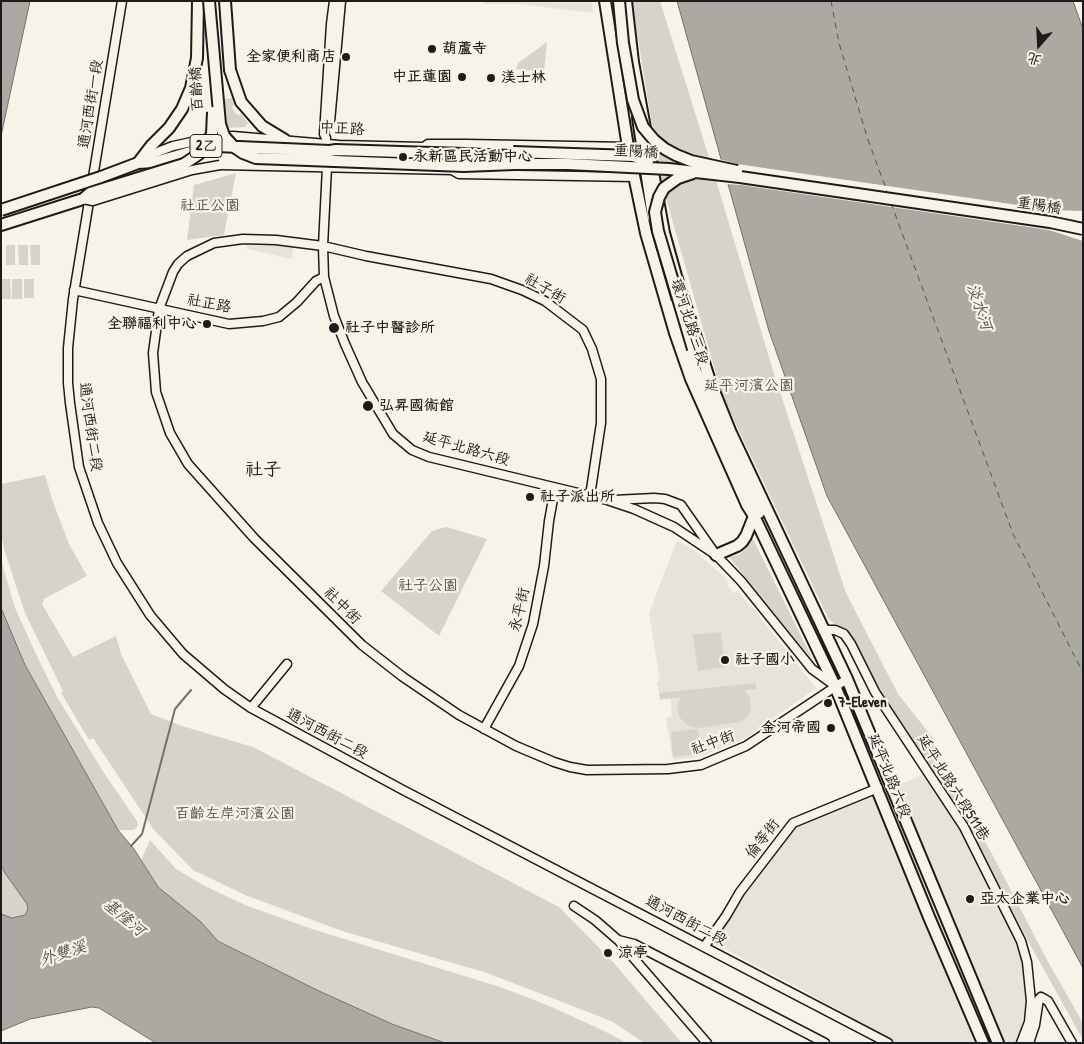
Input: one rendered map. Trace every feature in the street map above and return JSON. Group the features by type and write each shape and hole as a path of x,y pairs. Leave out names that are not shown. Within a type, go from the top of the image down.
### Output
{"main road":[{"name":"2乙","path":"1,210 101,178 138,163 182,110 191,88 197,58 198,1"},
{"path":"225,1 230,70 241,102 262,126 285,140"},
{"name":"環河北路三段","path":"605,1 628,148 641,163 635,177 646,233 678,342 747,506 754,516 835,686"},
{"path":"618,1 623,43 636,112 643,127 654,140 676,155 691,161 741,172"},
{"name":"環河北路三段","path":"626,1 633,62 648,134 664,233 710,381 731,433 847,679"},
{"path":"211,5 220,124 224,136 234,147 242,153 256,158"},
{"name":"百齡橋","path":"1,225 83,200 90,193 184,164 199,154 212,134 213,124 210,59 211,5"},
{"path":"633,62 632,76 641,145 654,217 670,265 676,276"},
{"path":"648,134 641,145 641,163 655,244 690,358 830,668 836,674 847,679"},
{"name":"重陽橋","path":"138,163 155,162 216,146 327,144 336,150 641,163 741,172 1083,223"},
{"path":"327,144 337,154 362,157 641,163"},
{"path":"424,147 457,151 633,156 641,163"},
{"path":"345,161 362,157"},
{"name":"重陽橋","path":"184,164 213,158 464,166 641,163 1050,222 1083,229"},
{"path":"456,170 471,167 630,171 641,163"},
{"path":"698,172 683,175 664,188 659,197 655,212 658,231 693,349 700,367 710,381"},
{"path":"716,554 737,546 742,542 754,516"},
{"name":"延平北路六段","path":"847,679 998,1043"},
{"name":"延平北路六段","path":"835,686 929,917 983,1043"}],"street":[{"name":"通河西街一段","path":"88,211 122,1"},
{"path":"327,144 324,134 334,1"},
{"path":"327,144 341,1"},
{"name":"中正路","path":"138,163 155,153 173,146 211,138 233,136 327,144 424,147 428,144 466,144 628,148"},
{"path":"298,142 298,167 456,170 459,174 635,177"},
{"name":"延平北路六段","path":"327,144 323,246 324,277 338,327 362,382 388,426 400,442 412,450 438,460 607,500 634,509 672,526 716,554"},
{"path":"370,168 371,145"},
{"name":"百齡橋","path":"83,200 93,201 192,170 220,165 298,167"},
{"name":"通河西街二段","path":"88,211 74,290 68,348 70,404 79,467 98,523 117,563 150,614 183,654 224,689 251,708 318,745 888,1043"},
{"name":"社中街","path":"323,246 276,240 228,240 207,246 188,256 178,264 159,309 153,353 156,392 170,433 188,464 254,538 362,645 424,692 484,729 516,746 554,762 587,770 660,769 701,765 746,746 847,679"},
{"name":"社子街","path":"323,246 498,281 544,301 583,330 601,379 602,390 600,438 590,496"},
{"name":"社正路","path":"74,290 230,324 263,321 279,317 316,281 324,277"},
{"name":"永平街","path":"484,729 519,666 533,624 556,488"},
{"name":"延平北路六段","path":"607,500 654,498 665,499 681,505 716,554 741,581 812,668 835,686"},
{"name":"延平北路六段511巷","path":"823,630 835,630 844,634 851,644 875,692 964,827 1021,941 1027,962 1031,1001 1029,1022 1021,1043"},
{"path":"251,708 287,664"},
{"name":"倫等街","path":"704,946 726,916 740,892 793,823 878,788"},
{"path":"574,906 618,940 708,1043"},
{"path":"618,940 634,944 825,1043"},
{"path":"1029,1043 1041,997 1048,1001 1072,1043"}],"shaded area":[{"path":"483,1 592,1 593,13 519,4 483,4"},
{"path":"247,240 294,244 292,259 247,249"},
{"name":"社子國小","path":"677,540 695,551 727,579 732,593 739,592 751,607 755,609 816,688 747,737 699,757 673,760 666,718 672,716 671,700 660,700 657,682 660,681 649,613"},
{"path":"925,774 958,824 1018,944 1028,1002 1017,1043 895,1043 803,990 710,941 793,829 836,811 836,809"}],"green space":[{"name":"延平河濱公園","path":"632,1 660,1 774,374 846,593 898,694 933,738 940,762 1083,1023 1083,1040 1028,941 968,823 884,709 844,631 829,620 722,395 661,181"},
{"path":"547,42 544,72 516,69 518,63"},
{"path":"232,98 234,105 232,106 235,113 241,114 248,123 245,127 226,128 222,100"},
{"name":"社正公園","path":"236,173 224,235 187,240 194,185"},
{"path":"6,245 15,245 15,265 6,265"},
{"path":"18,245 28,245 28,265 19,265"},
{"path":"30,245 40,245 40,265 31,265"},
{"path":"1,279 10,279 11,299 1,299"},
{"path":"12,279 22,279 22,299 12,299"},
{"path":"24,279 34,279 34,298 24,298"},
{"name":"百齡左岸河濱公園","path":"45,475 69,544 87,576 44,599 42,604 73,657 116,636 121,654 151,714 182,726 253,747 559,907 613,962 682,1043 644,1043 613,1022 565,1003 484,972 342,931 245,895 193,870 154,830 93,738 89,740 61,693 63,691 25,613 1,534 1,484"},
{"name":"社子公園","path":"446,527 487,539 439,636 381,591 432,531"},
{"path":"753,539 814,662 729,557 739,555"},
{"path":"1,560 15,608 57,697 106,776 137,821 138,826 134,830 118,830 25,665 1,608"},
{"path":"721,632 725,667 698,671 693,635"},
{"path":"756,683 756,689 744,690 750,698 751,708 748,716 741,722 698,728 688,726 680,718 677,707 681,697 660,699 659,693"},
{"path":"698,729 700,754 673,757 671,732"},
{"path":"150,840 176,869 205,886 245,905 312,929 500,987 547,1005 627,1043 445,1043 392,1024 319,991 218,940 200,921 158,887 141,860"},
{"path":"1,854 31,910 22,917 10,921 1,917"}],"water":[{"path":"1,1 30,1 1,136"},
{"name":"淡水河","path":"677,1 1073,1 1083,29 1083,968 827,496 769,331"},
{"path":"1,608 25,665 118,830 134,849 158,887 200,921 218,941 319,991 392,1024 445,1043 156,1043 99,1008 92,1007 30,1019 1,1031 1,914 12,918 25,915 28,909 27,904 1,865"}],"pier":[{"path":"719,159 737,164 1052,210 1083,211 1083,241 1049,230 726,184"}],"waterway":[{"path":"131,846 142,834 175,709 191,690"}],"ferry route":[{"path":"831,1 839,43 867,137 888,194"},
{"path":"891,203 1013,534 1083,673"}],"place":[{"name":"葫蘆寺","path":"432,49"},
{"name":"全家便利商店","path":"346,57"},
{"name":"中正蓮園","path":"462,77"},
{"name":"渼士林","path":"491,78"},
{"name":"永新區民活動中心","path":"403,157"},
{"name":"全聯福利中心","path":"207,324"},
{"name":"社子中醫診所","path":"334,328"},
{"name":"弘昇國術館","path":"368,406"},
{"name":"社子派出所","path":"530,497"},
{"name":"社子國小","path":"725,660"},
{"name":"7-Eleven","path":"828,703"},
{"name":"金河帝國","path":"831,728"},
{"name":"亞太企業中心","path":"970,899"},
{"name":"涼亭","path":"608,953"}],"district":[{"name":"社子","path":"263,470"}],"water label":[{"name":"基隆河","path":"124,918"},
{"name":"外雙溪","path":"63,954"}]}
